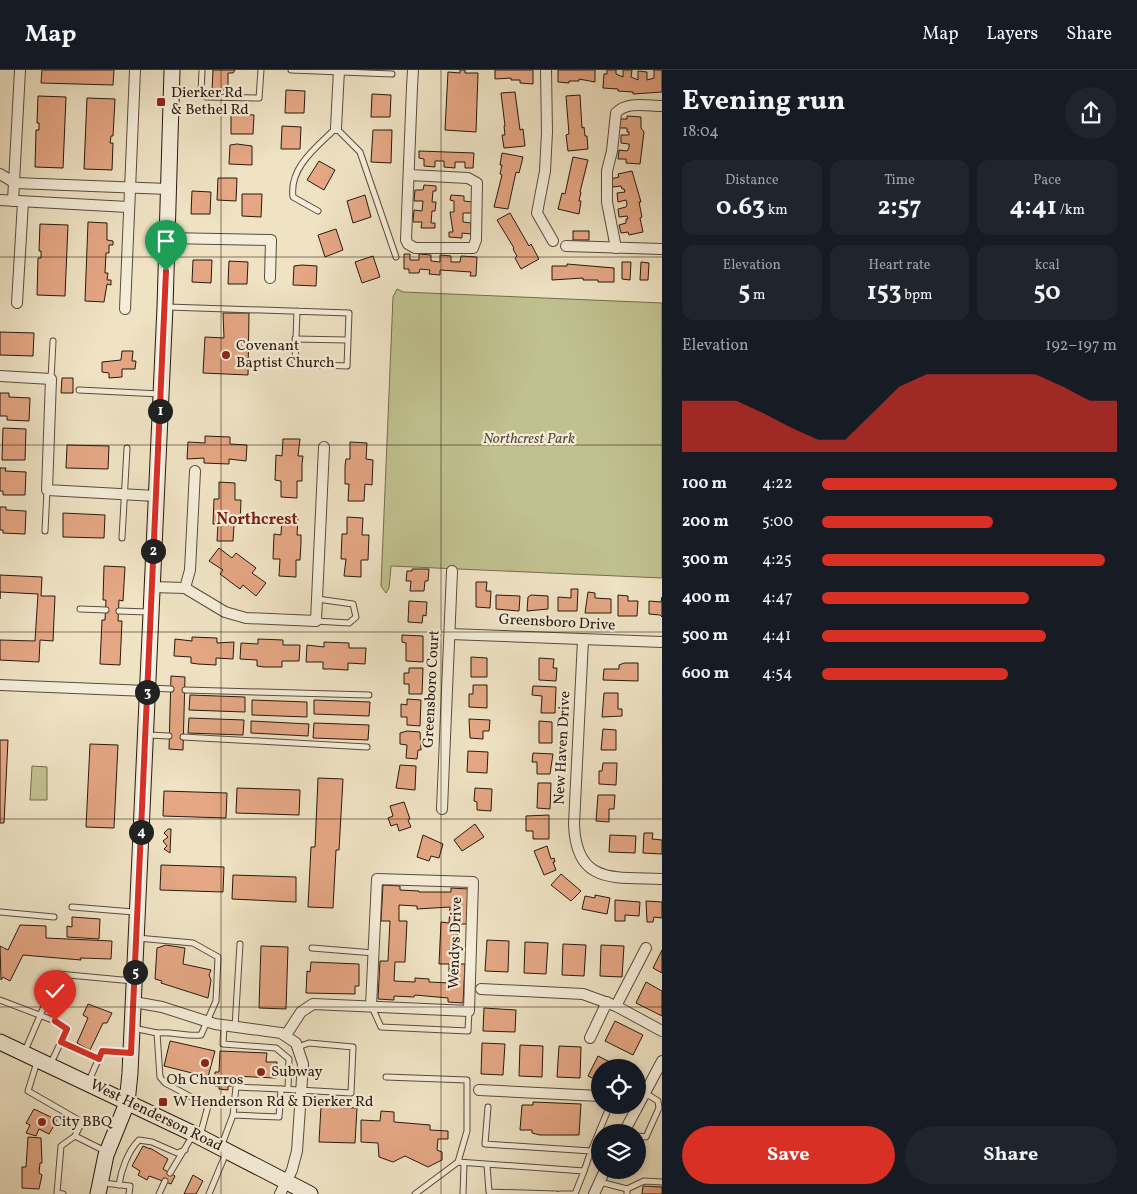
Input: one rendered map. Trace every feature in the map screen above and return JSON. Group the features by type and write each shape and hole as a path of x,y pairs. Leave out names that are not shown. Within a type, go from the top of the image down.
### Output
{"street":[{"path":"17,303 18,201 15,183 20,70"},
{"path":"125,309 134,70"},
{"path":"99,1189 108,1152 127,1103 131,1053 165,307 172,70"},
{"path":"409,175 468,178 477,183 476,240 473,248 415,248 408,244 409,175 413,70"},
{"path":"546,70 547,132 545,171 537,213 553,241"},
{"path":"336,128 339,71"},
{"path":"616,248 607,202 607,171 612,151 616,113 621,107 662,106"},
{"path":"0,174 15,183 168,189"},
{"path":"0,200 128,207"},
{"path":"166,238 271,240 270,278"},
{"path":"566,246 662,249"},
{"path":"0,376 51,379 47,490 156,496"},
{"path":"152,587 185,588 225,612 246,618 316,621 324,447"},
{"path":"185,588 190,570 195,472"},
{"name":"Greensboro Court","path":"442,809 452,571"},
{"name":"Greensboro Drive","path":"450,634 662,642"},
{"name":"New Haven Drive","path":"583,640 574,824 576,848 589,867 606,876 662,879"},
{"path":"0,685 147,690"},
{"name":"Wendys Drive","path":"286,1036 301,1012 313,1004 469,1010 473,882 377,879 371,1006"},
{"path":"590,1038 646,948"},
{"path":"481,989 583,994 611,1004 662,1031"},
{"path":"134,1002 162,1007 230,1027 274,1032 286,1036 298,1047 303,1064 297,1151 283,1188"},
{"name":"West Henderson Road","path":"0,1042 224,1149 283,1188 310,1194"},
{"path":"646,1087 662,1061"},
{"path":"479,1090 591,1096"},
{"path":"594,1194 602,1179"}],"lane":[{"path":"201,93 202,70"},
{"path":"171,92 201,93 206,96 259,98 261,70"},
{"path":"291,70 392,74"},
{"path":"318,211 294,196 292,184 300,165 336,128 360,152 396,257"},
{"path":"165,307 297,311 349,313 347,366 295,364 297,311"},
{"path":"295,339 347,340"},
{"path":"51,379 53,341"},
{"path":"79,390 161,394"},
{"path":"122,538 127,448"},
{"path":"45,531 47,490"},
{"path":"316,621 349,623 356,618 353,604 317,599"},
{"path":"80,609 106,610"},
{"path":"119,611 150,612"},
{"path":"147,690 171,689"},
{"path":"185,690 369,695"},
{"path":"146,735 169,736"},
{"path":"183,737 367,747"},
{"path":"72,907 137,913"},
{"path":"0,912 54,917"},
{"path":"132,1028 157,1033 201,1035 216,1001 218,957 193,942 136,938"},
{"path":"240,944 230,1027 223,1044 276,1048 289,1059 288,1089"},
{"path":"312,948 375,953"},
{"path":"24,1053 38,1016 58,974 135,981"},
{"path":"0,1000 55,1021 67,1029 61,1042 44,1062 28,1091 82,1122 76,1136 62,1146 57,1193 63,1194"},
{"path":"371,1006 381,1027 468,1031 469,1010"},
{"path":"157,1033 160,1077 165,1083 208,1106 196,1136 170,1173"},
{"path":"61,1042 99,1059"},
{"path":"209,1194 216,1178 233,1115 236,1087 351,1093 353,1048 309,1043 298,1047"},
{"path":"88,1083 102,1051 131,1053"},
{"path":"386,1077 467,1080 467,1131 461,1163 463,1194"},
{"path":"233,1115 279,1117 281,1089"},
{"path":"646,1101 658,1101 660,1108 646,1137"},
{"path":"488,1107 485,1144 591,1151 574,1194 560,1194"},
{"path":"76,1136 108,1152"},
{"path":"119,1185 120,1174 139,1140 152,1142 177,1153 186,1150"},
{"path":"177,1153 177,1161"},
{"path":"415,1194 461,1163 584,1171"},
{"path":"487,1165 488,1193 556,1194"},
{"path":"600,1182 627,1192 644,1181 662,1182"},
{"path":"159,1194 165,1182"},
{"path":"99,1189 119,1185 130,1186 129,1194"}],"green space":[{"name":"Northcrest Park","path":"397,289 403,292 662,303 662,578 391,566 389,588 386,593 381,586 393,297"},
{"path":"32,766 47,767 47,800 30,800"}],"building":[{"path":"42,70 114,70 113,85 41,83"},
{"path":"213,70 235,70 233,73 228,73 228,90 212,90"},
{"path":"460,70 465,70 465,73 478,73 476,132 445,130 448,72 460,73"},
{"path":"495,70 533,70 533,84 520,83 520,80 511,80 511,78 495,79"},
{"path":"558,70 595,70 595,82 579,79 579,81 569,81 569,83 558,82"},
{"path":"607,70 616,70 616,74 623,77 623,70 632,70 631,77 638,80 638,71 647,72 647,80 654,78 654,70 662,70 662,92 633,94 633,92 618,91 618,89 603,88 604,74 607,74"},
{"path":"286,90 305,91 304,113 285,113"},
{"path":"515,92 520,130 523,129 525,146 504,148 502,135 505,135 505,126 501,93"},
{"path":"372,94 391,95 390,117 371,117"},
{"path":"580,95 582,128 584,127 585,136 587,136 588,149 568,151 566,135 569,134 566,96"},
{"path":"38,96 66,97 63,168 35,167 36,130 39,130 39,123 37,123"},
{"path":"87,98 115,99 113,136 111,136 110,143 113,143 112,170 84,169"},
{"path":"231,115 254,115 253,134 231,134"},
{"path":"627,116 641,117 641,128 644,132 640,164 626,163 626,159 618,159 619,150 627,151 629,148 629,144 621,143 621,135 629,135 627,128 618,128 619,119 627,119"},
{"path":"282,126 301,127 300,149 281,149"},
{"path":"373,130 392,130 391,163 371,162"},
{"path":"230,145 252,146 252,165 229,164"},
{"path":"419,151 474,153 473,168 465,168 465,162 455,162 455,168 444,167 444,161 435,161 435,167 424,166 424,159 419,158"},
{"path":"502,153 523,157 519,173 516,172 508,209 494,207 502,175 500,174 502,165 500,165"},
{"path":"573,157 588,160 580,192 579,214 558,209 562,193 565,194"},
{"path":"319,161 335,170 324,190 307,180"},
{"path":"632,171 641,202 639,202 642,217 640,218 643,232 629,235 628,232 621,233 619,225 626,223 626,219 628,219 627,216 619,217 618,209 626,207 627,204 626,200 618,202 617,193 625,192 621,186 613,187 611,179 619,177 618,174"},
{"path":"218,178 237,178 236,201 217,200"},
{"path":"424,185 436,186 436,191 433,191 432,202 436,202 435,211 432,211 431,223 435,223 435,228 421,228 422,222 413,222 414,210 422,211 423,201 414,201 415,190 423,190"},
{"path":"192,191 211,192 210,214 191,214"},
{"path":"242,194 262,194 261,217 242,216"},
{"path":"365,195 371,217 353,223 347,201"},
{"path":"451,195 464,196 464,201 472,202 472,213 463,213 463,222 471,223 471,234 462,233 462,238 449,237 449,232 453,232 450,212 454,212 454,201 450,200"},
{"path":"510,213 529,246 531,244 539,259 521,269 515,258 517,256 514,248 497,220"},
{"path":"88,222 107,223 107,240 113,241 113,245 109,245 109,253 106,253 105,273 108,273 107,280 111,280 111,285 107,284 104,302 85,301"},
{"path":"40,224 68,225 65,296 37,295 38,258 41,258 41,251 39,251"},
{"path":"336,229 343,250 325,257 318,235"},
{"path":"573,231 589,231 589,240 573,240"},
{"path":"404,254 410,254 410,260 419,260 419,254 431,255 431,261 440,262 440,255 451,256 451,262 460,262 461,256 477,257 476,276 470,276 471,272 440,270 440,275 429,274 430,270 420,269 419,273 409,273 409,269 404,269"},
{"path":"373,256 380,277 362,283 355,262"},
{"path":"193,260 212,260 211,283 192,282"},
{"path":"229,261 248,262 247,284 228,284"},
{"path":"622,262 631,262 630,280 622,279"},
{"path":"641,262 649,263 648,280 640,280"},
{"path":"567,264 614,268 614,282 598,282 598,280 583,280 583,278 552,280 552,266 567,266"},
{"path":"294,266 317,266 316,286 293,285"},
{"name":"Covenant Baptist Church","path":"223,313 249,313 248,375 203,373 205,337 224,338"},
{"path":"0,332 34,333 33,356 0,355"},
{"path":"122,351 133,351 132,361 136,361 135,369 122,369 122,377 109,378 109,373 102,372 102,362 121,360"},
{"path":"62,378 73,378 73,393 61,393"},
{"path":"0,393 9,393 9,397 30,398 29,421 7,420 7,416 0,416"},
{"path":"3,428 26,429 25,460 2,460"},
{"path":"205,436 230,437 230,444 247,445 246,461 229,459 229,464 204,463 204,458 187,459 188,442 205,443"},
{"path":"283,439 300,439 298,456 303,456 302,481 297,481 297,498 281,497 281,481 275,480 276,455 282,456"},
{"path":"350,442 367,443 366,459 373,460 372,485 365,484 364,501 348,501 349,484 345,484 345,466 346,459 350,459"},
{"path":"67,445 109,446 108,469 66,468"},
{"path":"0,468 6,468 5,471 26,472 25,495 3,495 3,491 0,491"},
{"path":"219,482 235,483 235,500 241,500 240,525 234,525 233,541 217,541 218,524 213,524 214,499 219,499"},
{"path":"0,507 6,507 6,510 26,511 25,534 3,533 3,530 0,530"},
{"path":"63,513 105,515 104,538 63,537"},
{"path":"347,517 363,518 362,535 369,535 368,560 361,560 361,577 344,576 346,559 341,559 342,534 347,534"},
{"path":"282,518 298,518 297,535 301,535 301,543 300,560 296,560 296,577 279,576 280,559 273,559 274,534 281,535"},
{"path":"219,548 232,558 236,553 256,568 252,573 266,583 256,596 243,585 240,589 220,574 223,570 209,561"},
{"path":"104,566 125,567 123,601 119,600 118,621 122,621 120,665 100,664 102,620 105,620 106,600 103,600"},
{"path":"412,569 429,569 428,581 425,581 424,591 410,591 411,581 406,581 407,571 412,571"},
{"path":"0,575 42,577 41,596 55,596 53,641 40,640 39,662 0,660 0,640 35,641 38,594 0,592"},
{"path":"476,582 487,582 486,591 491,591 490,608 476,607"},
{"path":"571,589 578,589 577,611 558,611 558,597 571,598"},
{"path":"588,592 595,593 595,598 611,599 611,613 585,613"},
{"path":"496,595 520,596 519,611 496,609"},
{"path":"531,595 548,596 548,609 527,611 528,597"},
{"path":"618,595 628,596 628,601 638,601 637,616 618,616"},
{"path":"662,597 662,617 649,614 649,601 661,602"},
{"path":"409,601 427,602 426,616 423,615 422,623 408,622"},
{"path":"402,635 423,636 423,662 406,661 406,643 402,642"},
{"path":"192,637 217,638 217,643 234,642 233,659 216,658 216,665 191,663 191,657 174,656 175,639 192,641"},
{"path":"258,639 283,640 283,645 300,645 299,661 282,661 282,667 264,667 257,666 257,660 240,659 241,643 258,644"},
{"path":"324,642 349,643 349,648 366,648 365,664 348,663 348,670 323,669 323,662 306,662 307,645 324,647"},
{"path":"471,657 487,658 487,677 471,677"},
{"path":"539,658 554,659 553,668 557,668 556,681 539,680"},
{"path":"638,663 638,681 603,680 604,669 619,669 619,665"},
{"path":"409,668 423,668 422,694 409,694 409,684 404,684 404,673 409,673"},
{"path":"171,676 185,677 183,750 169,749"},
{"path":"473,685 487,685 487,708 469,707 469,694 473,694"},
{"path":"533,686 556,687 555,713 541,713 542,696 532,695"},
{"path":"604,693 618,693 618,709 622,709 622,716 602,717"},
{"path":"190,695 245,697 245,712 189,710"},
{"path":"407,699 421,700 420,726 407,725 407,717 401,717 401,704 407,705"},
{"path":"252,700 307,702 307,717 252,715"},
{"path":"314,700 370,702 369,716 314,714"},
{"path":"189,718 244,720 243,735 188,733"},
{"path":"469,719 490,720 489,731 483,731 483,739 470,738"},
{"path":"251,721 309,724 308,736 251,733"},
{"path":"539,721 552,722 552,743 539,743"},
{"path":"314,723 369,725 368,740 313,738"},
{"path":"603,729 616,730 616,750 601,750"},
{"path":"407,731 420,732 421,750 418,750 417,759 406,758 407,745 400,744 400,733"},
{"path":"0,740 8,740 4,823 0,823"},
{"path":"90,744 118,745 114,828 86,827"},
{"path":"468,751 488,752 487,773 467,772"},
{"path":"533,753 553,754 550,774 537,774 537,762 532,762"},
{"path":"603,763 617,763 616,785 599,784 599,771 602,771"},
{"path":"400,765 416,766 415,790 396,788"},
{"path":"318,778 343,779 333,908 308,907 311,847 315,847"},
{"path":"538,783 551,783 550,809 537,808"},
{"path":"237,788 300,790 299,815 236,813"},
{"path":"475,788 492,789 491,811 477,810 477,802 474,801"},
{"path":"164,791 227,793 226,818 163,816"},
{"path":"598,795 615,795 614,809 609,809 609,822 596,821"},
{"path":"404,802 411,827 399,831 397,824 391,826 388,818 393,816 390,806"},
{"path":"549,815 549,839 533,839 533,831 526,831 526,816"},
{"path":"475,824 484,837 462,851 454,840"},
{"path":"171,829 170,853 164,849 167,846 163,841 168,837 164,833"},
{"path":"644,833 653,833 652,839 662,840 662,854 643,853"},
{"path":"423,835 443,844 439,858 431,856 429,861 417,857"},
{"path":"610,835 636,836 635,853 609,852"},
{"path":"547,846 551,859 554,858 555,862 553,862 556,870 544,875 534,851"},
{"path":"161,865 224,867 223,892 160,890"},
{"path":"561,874 581,891 571,901 551,885"},
{"path":"233,875 296,877 296,902 232,899"},
{"path":"383,885 400,886 400,890 419,892 451,892 451,888 468,889 467,924 458,924 456,964 465,964 463,1003 448,1002 448,998 415,995 414,997 394,996 394,1000 378,999 380,961 388,961 390,921 381,921","holes":["399,905 417,906 417,909 450,907 449,923 441,922 439,964 449,964 449,983 429,982 429,979 415,978 415,982 394,981 395,962 405,962 407,921 399,921"]},
{"path":"595,895 610,898 607,914 582,909 585,896 595,898"},
{"path":"615,900 640,902 639,916 625,915 625,921 615,921"},
{"path":"646,901 662,902 662,918 654,917 653,922 647,922"},
{"path":"72,917 100,919 99,939 67,937 67,926 72,927"},
{"path":"20,925 46,926 46,938 112,941 111,959 80,958 81,960 23,955 10,981 3,977 1,980 0,946 8,950"},
{"path":"487,940 509,941 508,972 485,971"},
{"path":"525,942 548,943 546,974 524,973"},
{"path":"563,944 586,945 584,976 562,975"},
{"path":"166,945 185,948 183,964 211,970 208,998 161,983 162,981 155,979 157,948"},
{"path":"601,945 624,946 622,977 600,976"},
{"path":"261,946 288,947 286,1009 259,1008"},
{"path":"662,950 662,973 653,968"},
{"path":"311,962 359,964 359,986 355,986 355,994 306,993 307,971 310,972"},
{"path":"646,982 662,991 662,1016 636,1003"},
{"path":"88,1004 112,1013 107,1023 103,1023 90,1050 77,1043 88,1018 83,1015"},
{"path":"484,1008 516,1010 515,1032 483,1031"},
{"path":"615,1021 643,1035 633,1055 605,1041"},
{"path":"170,1041 215,1051 208,1077 164,1066"},
{"path":"482,1043 505,1044 503,1075 481,1074"},
{"path":"520,1045 543,1046 542,1077 519,1076"},
{"path":"559,1046 581,1047 580,1078 557,1077"},
{"path":"220,1051 267,1053 266,1062 277,1062 276,1078 233,1076 232,1086 228,1086 228,1090 219,1089 219,1086 215,1086 215,1072 219,1072"},
{"path":"533,1102 581,1104 579,1135 540,1135 532,1133 532,1130 520,1130 522,1105 533,1105"},
{"path":"321,1107 357,1108 355,1143 319,1142"},
{"name":"City BBQ","path":"34,1109 57,1120 49,1134 39,1129 36,1136 26,1133 30,1125 26,1123"},
{"path":"381,1111 394,1112 394,1122 430,1125 430,1130 448,1131 448,1139 438,1139 437,1150 442,1152 442,1160 428,1167 405,1156 393,1162 379,1157 378,1143 361,1142 361,1120 380,1121"},
{"path":"28,1137 41,1138 42,1163 40,1163 39,1173 42,1175 39,1189 22,1188 22,1167 26,1167"},
{"path":"143,1146 168,1159 163,1169 175,1176 171,1184 149,1176 147,1180 138,1175 140,1171 132,1166"},
{"path":"193,1175 203,1181 196,1194 184,1194"},
{"path":"643,1186 662,1187 662,1194 642,1194"}],"place":[{"name":"Dierker Rd & Bethel Rd","path":"161,102"},
{"name":"Covenant Baptist Church","path":"226,355"},
{"name":"Oh Churros","path":"205,1063"},
{"name":"Subway","path":"261,1072"},
{"name":"W Henderson Rd & Dierker Rd","path":"163,1102"},
{"name":"City BBQ","path":"42,1122"}],"district":[{"name":"Northcrest","path":"257,520"}],"route":[{"path":"55,1021 67,1029 61,1042 99,1059 102,1051 131,1053 166,271"}]}
